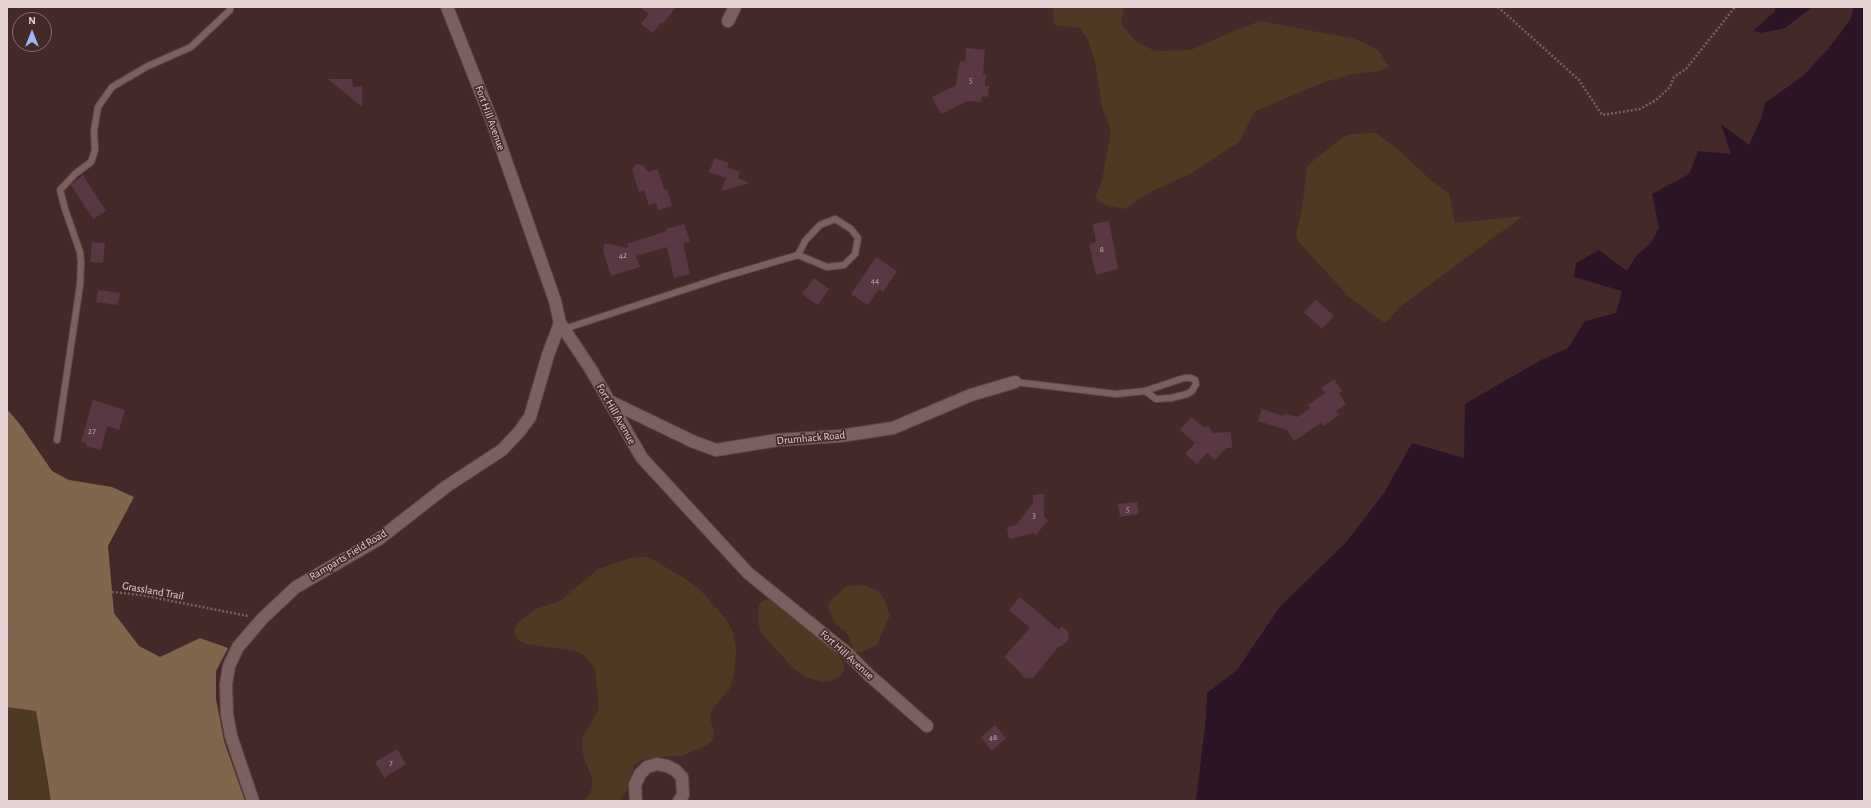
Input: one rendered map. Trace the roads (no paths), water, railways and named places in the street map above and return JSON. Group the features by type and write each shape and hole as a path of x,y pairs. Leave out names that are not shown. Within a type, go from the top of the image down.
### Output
{"street":[{"name":"Fort Hill Avenue","path":"447,7 492,121 555,301 562,326 590,368 642,458 748,573 848,652 869,675 927,726"},
{"path":"728,21 736,7"},
{"name":"Ramparts Field Road","path":"253,801 231,736 227,716 226,684 229,666 238,647 262,619 296,587 379,539 447,486 502,450 519,432 530,417 548,355 562,326"},
{"name":"Drumhack Road","path":"609,401 694,442 716,450 778,440 840,436 893,428 971,395 1015,382"},
{"path":"636,801 635,784 640,774 647,767 657,764 676,770 682,777 683,795 679,801"}],"lane":[{"path":"57,440 80,285 81,262 80,252 64,209 60,190 75,174 91,162 95,150 94,131 98,107 112,87 148,66 191,47 230,10 230,7"},
{"path":"562,326 798,255 827,267 844,265 855,254 858,238 851,229 835,219 820,225 805,241 798,255"},
{"path":"1015,382 1098,393 1124,394 1145,391 1184,378 1191,378 1196,384 1192,391 1187,394 1171,398 1156,399 1145,391"}]}
